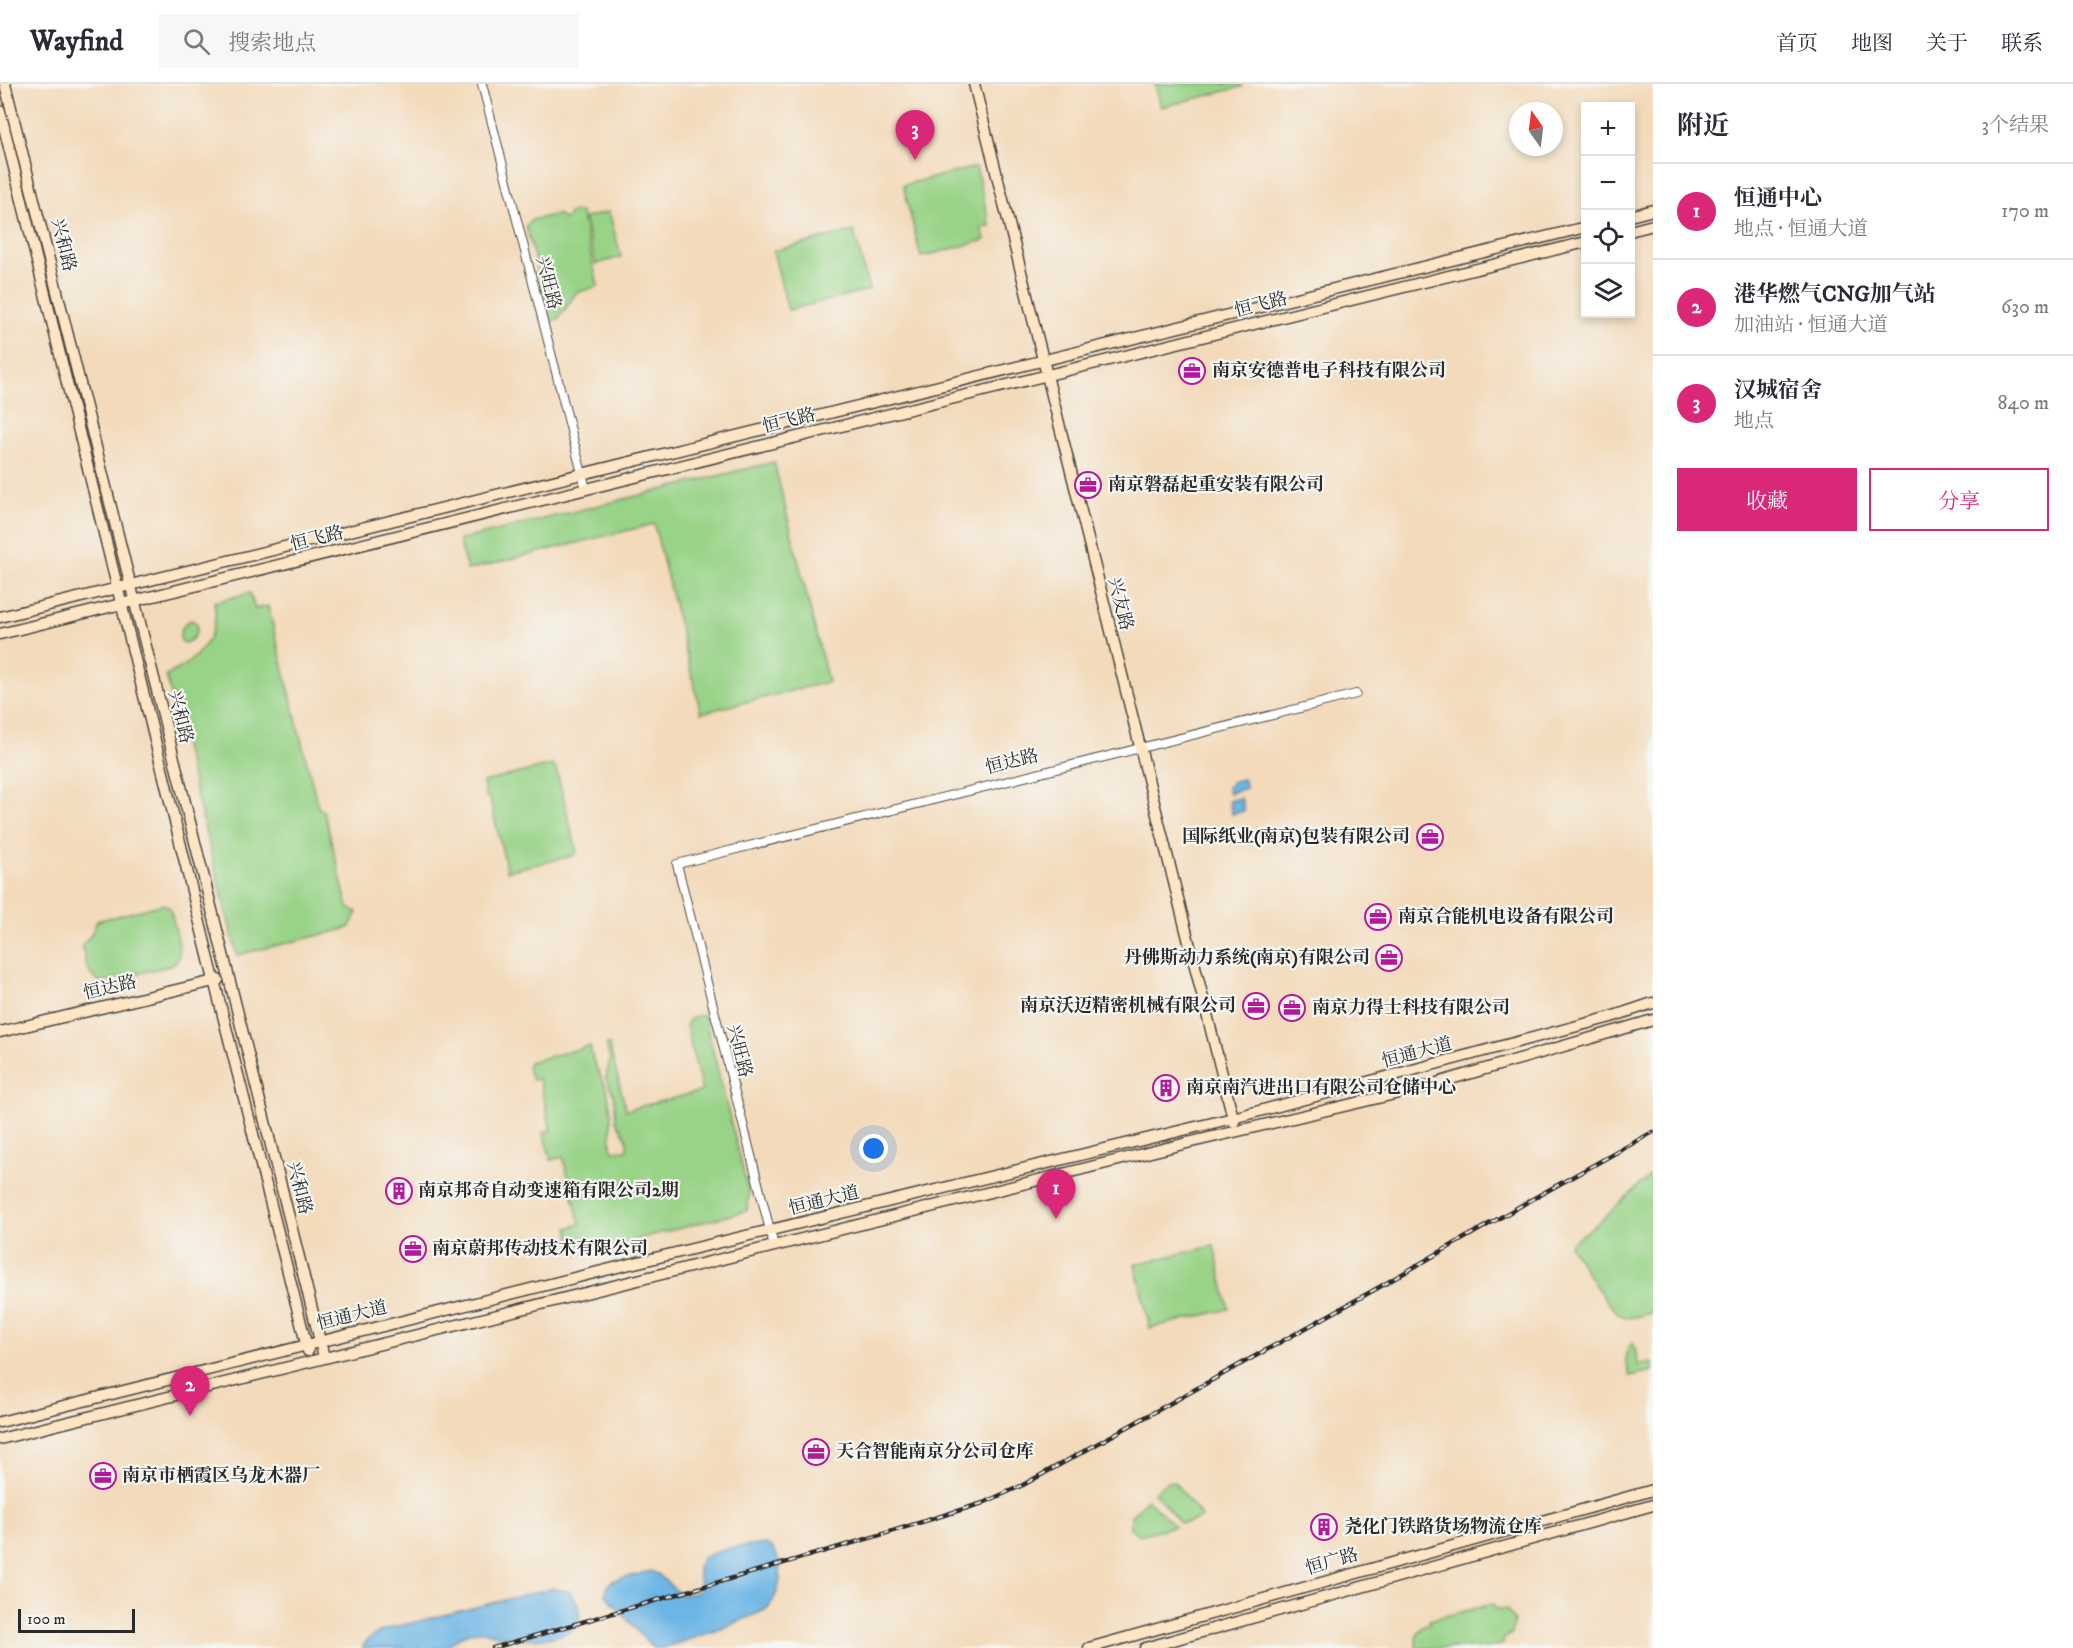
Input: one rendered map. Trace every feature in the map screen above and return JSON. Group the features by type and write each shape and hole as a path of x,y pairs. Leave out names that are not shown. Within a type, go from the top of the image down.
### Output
{"main road":[{"name":"兴和路","path":"5,84 324,1357"},
{"name":"兴友路","path":"974,84 1236,1131"},
{"name":"兴和路","path":"0,111 214,980 311,1361"},
{"path":"1635,215 1653,210"},
{"path":"1635,230 1653,225"},
{"name":"恒飞路","path":"0,616 1581,228"},
{"name":"恒飞路","path":"0,634 1581,243"},
{"name":"恒达路","path":"0,1032 229,978"},
{"name":"恒通大道","path":"0,1422 622,1266 1233,1118 1611,1017 1653,1003"},
{"name":"恒通大道","path":"0,1438 1236,1131 1420,1088 1653,1020"},
{"name":"恒广路","path":"1089,1648 1653,1490"},
{"name":"恒广路","path":"1145,1648 1653,1505"}],"street":[{"name":"兴旺路","path":"482,84 586,489"},
{"name":"恒达路","path":"677,864 1356,694"},
{"name":"兴旺路","path":"677,864 774,1245"}],"green space":[{"path":"1155,84 1242,84 1242,87 1161,107"},
{"path":"976,167 990,226 982,228 985,240 921,257 903,185"},
{"path":"581,212 598,286 576,293 559,318 553,321 550,319 526,226 532,220 558,214 563,219 568,217 569,213"},
{"path":"609,212 621,257 596,264 584,218"},
{"path":"854,231 869,290 788,310 773,251"},
{"path":"774,462 828,682 701,713 654,524 467,570 459,540"},
{"path":"250,593 255,609 268,606 318,807 324,812 348,908 357,912 349,928 237,955 166,675 186,664 204,647 214,626 214,602"},
{"path":"192,620 197,624 196,634 192,639 183,643 180,637 181,630"},
{"path":"552,765 556,769 577,852 572,856 507,871 490,799 486,797 483,782"},
{"path":"164,904 170,908 177,935 179,956 176,962 169,966 101,982 92,976 87,967 82,945 91,935 97,921"},
{"path":"704,1015 749,1194 747,1211 575,1255 568,1228 580,1224 563,1157 551,1160 543,1132 551,1130 539,1079 532,1080 527,1067 529,1062 590,1046 593,1060 607,1090 611,1112 611,1147 613,1151 627,1150 627,1139 616,1121 614,1096 606,1078 610,1059 606,1045 609,1044 626,1110 702,1091 686,1025 692,1017"},
{"path":"1653,1173 1653,1312 1625,1317 1618,1313 1603,1296 1569,1245 1600,1221"},
{"path":"1214,1246 1229,1309 1150,1328 1135,1264"},
{"path":"1633,1342 1639,1366 1653,1362 1653,1371 1630,1376 1626,1354"},
{"path":"1167,1482 1174,1482 1202,1517 1188,1523 1180,1523 1154,1492"},
{"path":"1147,1499 1175,1526 1139,1535 1130,1528 1131,1516"},
{"path":"1493,1604 1494,1608 1507,1610 1514,1621 1512,1633 1503,1640 1503,1644 1488,1648 1417,1648 1418,1633 1422,1627 1430,1623 1429,1620"}],"water":[{"path":"1243,779 1246,788 1229,793 1227,787 1231,785 1231,782"},
{"path":"1241,798 1244,811 1232,814 1229,801"},
{"path":"766,1544 773,1549 780,1566 779,1586 771,1604 765,1610 721,1629 663,1648 654,1648 648,1643 605,1594 612,1581 651,1571 658,1574 681,1595 695,1593 700,1588 698,1567 702,1558 724,1549"},
{"path":"552,1588 570,1592 580,1609 578,1622 573,1629 556,1637 514,1638 478,1631 467,1634 441,1648 362,1648 367,1640 383,1630"}],"railway":[{"path":"493,1648 983,1503 1023,1485 1653,1132"}],"place":[{"name":"汉城宿舍","path":"915,160"},
{"name":"南京安德普电子科技有限公司","path":"1192,371"},
{"name":"南京磐磊起重安装有限公司","path":"1088,485"},
{"name":"国际纸业(南京)包装有限公司","path":"1430,837"},
{"name":"南京合能机电设备有限公司","path":"1378,917"},
{"name":"丹佛斯动力系统(南京)有限公司","path":"1389,958"},
{"name":"南京沃迈精密机械有限公司","path":"1256,1006"},
{"name":"南京力得士科技有限公司","path":"1292,1008"},
{"name":"南京南汽进出口有限公司仓储中心","path":"1166,1088"},
{"name":"南京邦奇自动变速箱有限公司2期","path":"399,1191"},
{"name":"恒通中心","path":"1056,1219"},
{"name":"南京蔚邦传动技术有限公司","path":"413,1249"},
{"name":"港华燃气CNG加气站","path":"190,1416"},
{"name":"天合智能南京分公司仓库","path":"816,1452"},
{"name":"南京市栖霞区乌龙木器厂","path":"103,1476"},
{"name":"尧化门铁路货场物流仓库","path":"1324,1527"}]}
